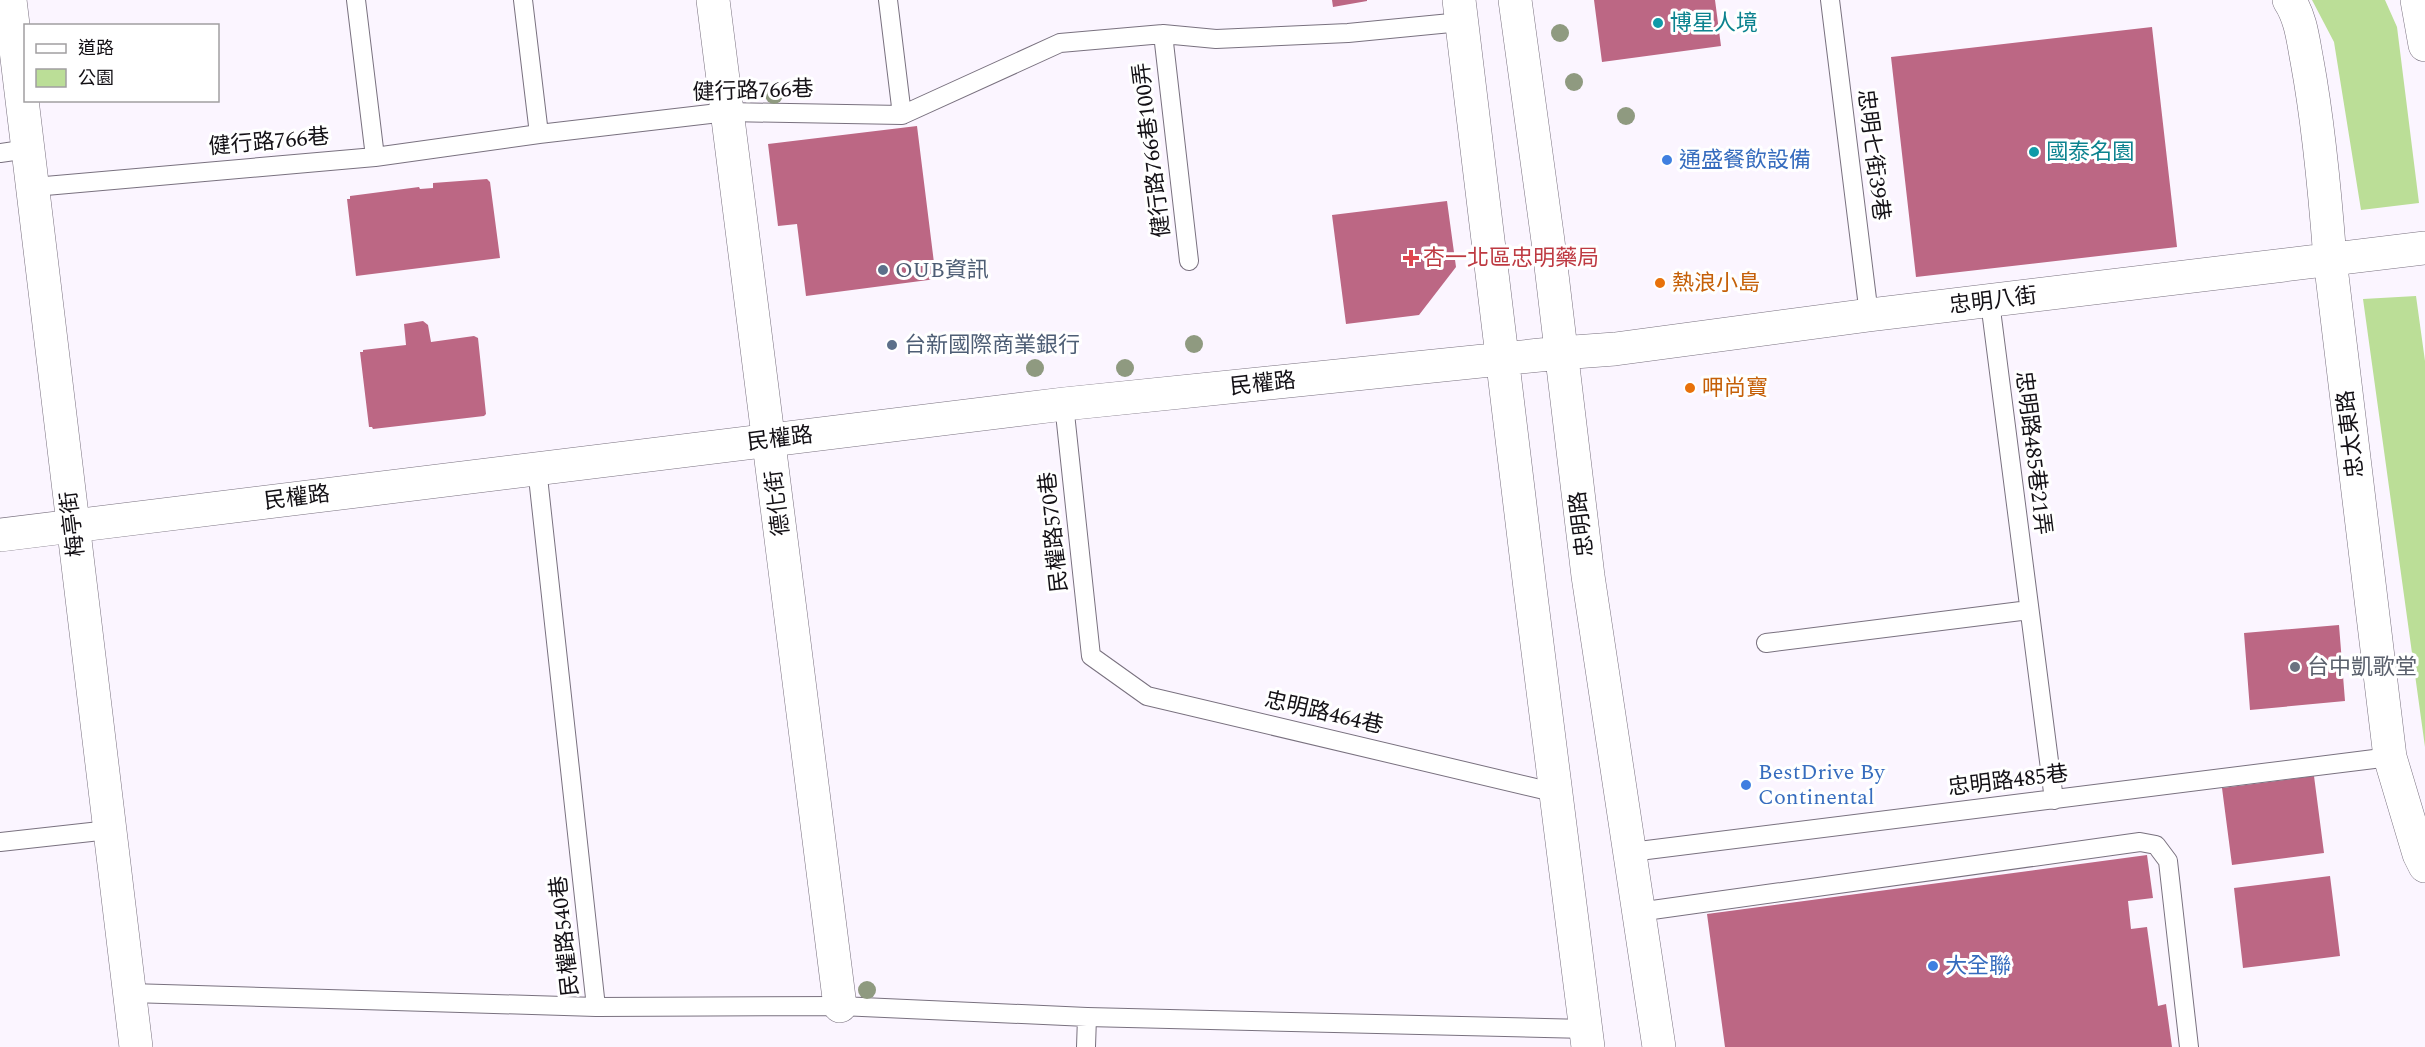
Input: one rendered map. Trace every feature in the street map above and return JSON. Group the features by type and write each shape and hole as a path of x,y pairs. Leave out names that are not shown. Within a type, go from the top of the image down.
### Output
{"street":[{"name":"梅亭街","path":"10,0 14,151 34,187 136,1047"},
{"name":"德化街","path":"713,0 840,1006"},
{"name":"忠明路","path":"1515,0 1548,241 1588,576 1659,1047"},
{"name":"忠太東路","path":"2289,0 2298,13 2311,83 2390,757 2419,854 2425,866"},
{"path":"2417,0 2425,45"},
{"path":"1460,11 1587,1038"},
{"name":"忠明八街","path":"1560,353 1615,349 1869,315 2425,248"},
{"name":"民權路","path":"0,534 1064,404 1560,353"}],"lane":[{"path":"356,0 375,157"},
{"path":"523,0 539,134"},
{"path":"888,0 902,115"},
{"name":"忠明七街39巷","path":"1830,0 1869,315"},
{"name":"健行路766巷","path":"34,187 375,157 539,134 727,112 902,115 1060,43 1163,34 1216,39 1348,33 1460,11"},
{"name":"健行路766巷100弄","path":"1163,34 1189,261"},
{"name":"忠明路485巷21弄","path":"1990,302 2054,800"},
{"name":"民權路570巷","path":"1064,404 1091,656"},
{"name":"民權路540巷","path":"130,993 596,1007 537,468"},
{"path":"1766,643 2029,610"},
{"name":"忠明路464巷","path":"1091,656 1147,696 1557,793"},
{"name":"忠明路485巷","path":"1631,852 2390,757"},
{"path":"0,842 109,830"},
{"path":"1638,912 2140,843 2156,845 2168,861 2189,1047"},
{"path":"596,1007 840,1006 1587,1038"},
{"path":"1086,1047 1087,1017"}],"green space":[{"path":"2312,0 2385,0 2397,27 2419,203 2361,210 2334,42"},
{"path":"2416,296 2425,361 2425,747 2363,299"}],"building":[{"path":"1332,0 1367,0 1367,1 1333,7"},
{"name":"博星人境","path":"1594,0 1715,0 1721,46 1602,62"},
{"name":"國泰名園","path":"2152,27 2177,247 1916,277 1891,57"},
{"path":"917,126 936,279 806,296 797,224 778,226 768,144"},
{"path":"487,179 490,182 500,258 356,276 347,199 350,199 350,196 419,187 420,189 433,188 433,183"},
{"path":"1447,201 1456,267 1419,315 1346,324 1332,215"},
{"path":"423,321 428,325 431,342 474,336 478,338 486,414 373,429 369,427 360,352 406,345 404,324"},
{"name":"台中凱歌堂","path":"2339,625 2345,701 2250,710 2244,633"},
{"path":"2314,776 2324,853 2232,865 2222,788"},
{"name":"大全聯","path":"2147,855 2153,898 2128,901 2131,929 2147,927 2158,1006 2166,1004 2172,1047 1725,1047 1707,914"},
{"path":"2330,876 2340,956 2243,968 2234,888"}],"place":[{"name":"博星人境","path":"1658,23"},
{"name":"國泰名園","path":"2034,152"},
{"name":"通盛餐飲設備","path":"1667,160"},
{"name":"杏一北區忠明藥局","path":"1411,258"},
{"name":"OUB資訊","path":"883,270"},
{"name":"熱浪小島","path":"1660,283"},
{"name":"台新國際商業銀行","path":"892,345"},
{"name":"呷尚寶","path":"1690,388"},
{"name":"台中凱歌堂","path":"2295,667"},
{"name":"BestDrive By Continental","path":"1746,785"},
{"name":"大全聯","path":"1933,966"}]}
